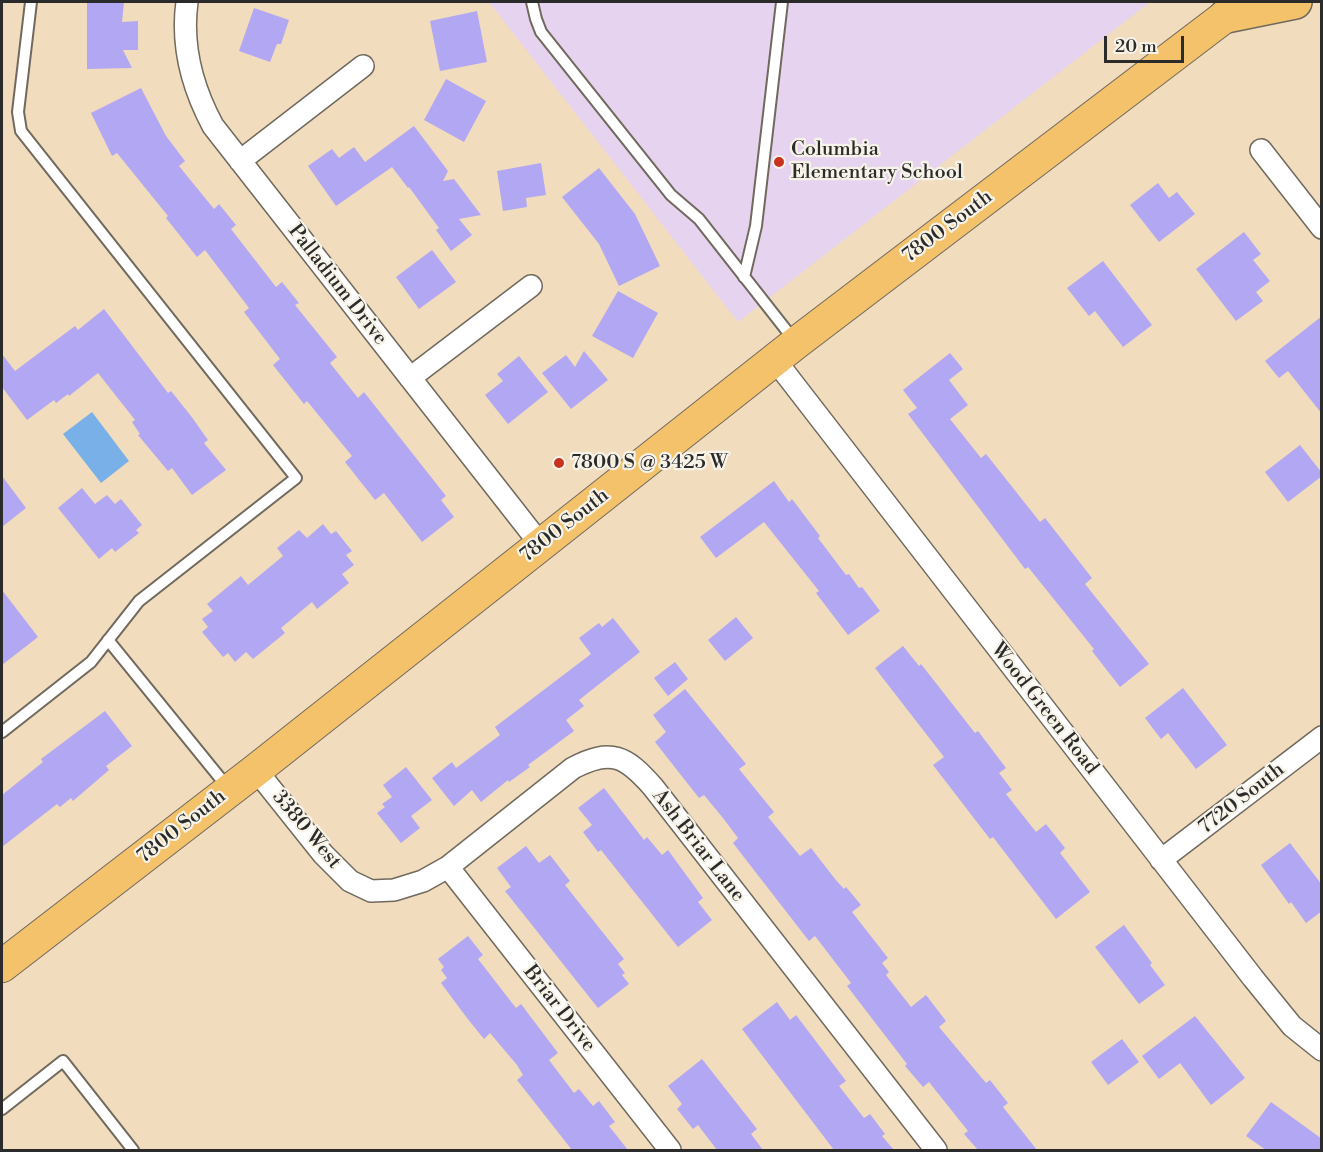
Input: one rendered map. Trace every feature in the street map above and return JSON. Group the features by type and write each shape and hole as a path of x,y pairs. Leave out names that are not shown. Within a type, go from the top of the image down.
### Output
{"highway":[{"path":"1235,6 1295,2"}],"main road":[{"name":"7800 South","path":"2,966 256,770 786,351 1235,6"}],"street":[{"name":"Palladium Drive","path":"187,2 185,34 188,59 193,82 213,126 541,545"},
{"path":"240,161 363,66"},
{"path":"1261,150 1322,228"},
{"path":"410,378 531,286"},
{"name":"Wood Green Road","path":"786,351 1161,860 1292,1026 1322,1050"},
{"name":"7720 South","path":"1161,860 1322,737"},
{"name":"Ash Briar Lane","path":"394,890 423,881 448,867 573,768 600,756 613,756 642,774 653,787 936,1150"},
{"name":"3380 West","path":"256,770 323,854 350,881 371,891 394,890"},
{"name":"Briar Drive","path":"448,867 670,1150"}],"lane":[{"path":"2,732 91,662 139,601 297,478 21,130 18,112 31,2"},
{"path":"532,2 541,32 671,195 699,219 744,277 786,351"},
{"path":"744,277 756,226 782,2"},
{"path":"108,640 230,790"},
{"path":"2,1109 63,1061 133,1150"}],"shaded area":[{"name":"Columbia Elementary School","path":"489,2 1150,2 738,322"}],"water":[{"path":"92,412 129,461 101,483 63,434"}],"building":[{"path":"87,2 124,2 122,22 138,21 138,50 123,50 132,68 87,69"},
{"path":"254,8 289,20 281,44 277,44 270,62 239,51"},
{"path":"477,11 487,62 440,71 430,21"},
{"path":"446,79 486,101 464,142 424,120"},
{"path":"141,88 166,136 185,161 179,166 214,209 219,204 236,225 231,229 276,287 282,282 299,303 295,305 337,357 330,363 358,398 364,392 446,496 441,500 454,517 422,542 384,493 375,500 345,462 352,456 307,401 304,404 273,365 280,359 244,312 249,308 205,250 197,257 166,218 168,216 117,153 112,156 91,113"},
{"path":"414,126 448,171 443,181 454,179 481,215 459,219 472,235 451,251 436,230 439,228 392,167 336,206 308,166 332,149 339,158 354,147 365,162"},
{"path":"541,163 546,195 526,198 527,207 503,211 497,171"},
{"path":"599,168 635,214 660,266 619,286 599,244 562,197"},
{"path":"1158,183 1169,198 1177,192 1195,214 1159,242 1130,205"},
{"path":"1244,232 1261,254 1253,260 1270,281 1256,292 1263,301 1236,321 1196,269"},
{"path":"432,250 456,282 419,309 396,277"},
{"path":"1103,261 1152,325 1123,347 1095,311 1089,316 1067,288"},
{"path":"618,291 658,313 633,358 592,336"},
{"path":"104,309 168,393 171,391 191,416 208,440 204,443 226,470 192,495 172,468 168,471 138,435 140,434 132,422 135,420 98,373 69,396 68,394 56,403 54,400 27,420 2,387 2,354 15,371 75,326 78,330"},
{"path":"1322,316 1322,414 1288,371 1279,378 1265,361"},
{"path":"584,351 608,380 571,409 542,373 566,355 575,367"},
{"path":"950,353 963,369 949,380 968,405 950,419 981,458 986,454 1040,522 1045,518 1092,578 1085,584 1149,664 1120,687 1092,651 1094,649 1028,567 1025,569 908,414 917,408 903,390"},
{"path":"519,356 548,392 508,424 485,395 503,381 497,374"},
{"path":"1300,445 1322,476 1288,502 1265,472"},
{"path":"2,476 26,508 2,527"},
{"path":"774,481 789,502 792,499 846,575 849,574 859,588 862,587 880,611 848,635 816,593 819,591 764,522 716,558 700,537"},
{"path":"82,488 95,504 107,495 115,504 121,499 142,525 136,530 139,533 115,552 112,548 99,559 58,508"},
{"path":"323,524 331,534 336,531 352,551 346,555 354,565 342,574 349,583 317,609 312,602 281,628 285,633 253,659 246,652 235,662 228,653 223,657 202,632 208,627 202,619 213,611 207,604 241,576 248,585 283,556 277,548 299,530 307,538"},
{"path":"2,590 38,637 2,665"},
{"path":"736,617 753,638 725,661 708,640"},
{"path":"613,618 640,652 579,700 584,706 566,720 574,731 528,765 530,767 509,782 508,780 481,802 472,790 454,806 432,778 452,762 456,768 500,735 495,727 591,654 579,638 599,623 602,627"},
{"path":"903,646 919,666 921,664 975,733 978,731 1006,768 999,773 1012,790 1006,794 1036,832 1046,824 1065,848 1060,853 1090,892 1056,919 993,837 990,839 933,765 944,757 875,668"},
{"path":"675,662 688,679 668,696 654,678"},
{"path":"1183,688 1227,745 1196,769 1168,733 1161,739 1145,718"},
{"path":"685,689 746,764 739,769 774,812 768,817 800,856 811,848 835,879 844,889 846,887 861,905 852,912 888,958 882,963 889,972 886,975 911,1007 926,995 946,1021 939,1027 986,1083 990,1080 1008,1103 1003,1107 1037,1150 978,1150 964,1134 968,1131 929,1082 923,1087 905,1066 907,1064 847,986 851,983 815,936 809,941 733,843 738,838 723,818 704,795 699,798 655,742 666,732 653,715"},
{"path":"105,711 132,746 106,766 109,770 73,801 71,798 60,807 57,804 2,847 2,795 43,762 41,759"},
{"path":"406,767 432,800 411,816 420,828 401,843 377,813 385,807 382,804 392,797 383,785"},
{"path":"604,788 644,840 647,837 662,855 668,850 703,898 698,902 712,920 678,947 601,850 598,852 583,832 592,825 578,808"},
{"path":"1290,843 1322,885 1322,911 1306,923 1261,865"},
{"path":"526,846 539,863 550,855 570,881 565,885 624,959 618,964 629,984 598,1008 505,891 511,887 497,868"},
{"path":"1124,925 1165,985 1139,1004 1095,947"},
{"path":"468,936 483,955 478,959 516,1008 521,1004 558,1053 549,1060 574,1093 579,1089 593,1106 599,1101 615,1122 609,1126 628,1150 572,1150 517,1080 523,1075 517,1065 490,1033 484,1039 467,1018 441,983 447,978 441,970 444,967 438,959"},
{"path":"777,1002 790,1020 796,1015 846,1081 839,1086 864,1118 870,1114 885,1134 882,1136 894,1150 834,1150 742,1029"},
{"path":"1195,1016 1245,1078 1211,1105 1180,1063 1159,1079 1142,1056"},
{"path":"1122,1039 1139,1062 1108,1085 1091,1062"},
{"path":"702,1059 757,1129 751,1134 763,1150 717,1150 698,1125 693,1129 677,1109 682,1104 668,1086"},
{"path":"1271,1102 1322,1139 1322,1150 1266,1150 1246,1136"}],"place":[{"name":"Columbia Elementary School","path":"779,162"},
{"name":"7800 S @ 3425 W","path":"559,463"}]}
